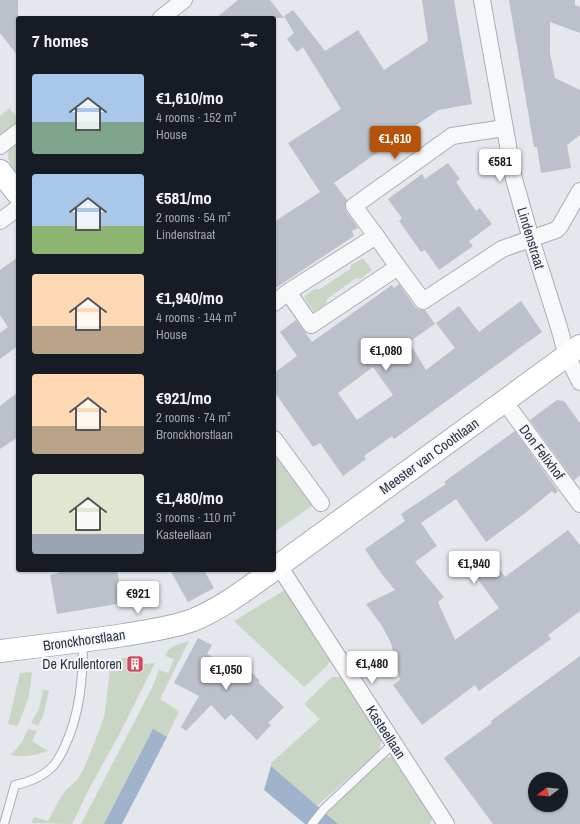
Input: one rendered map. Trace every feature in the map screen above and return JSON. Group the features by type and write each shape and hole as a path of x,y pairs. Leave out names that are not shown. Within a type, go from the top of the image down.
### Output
{"street":[{"path":"164,16 184,0"},
{"name":"Lindenstraat","path":"482,0 514,179 558,324 573,351 580,382"},
{"path":"504,128 452,136 354,206 422,301 502,249 551,233 560,226 580,191"},
{"path":"0,146 16,134"},
{"path":"0,171 16,191"},
{"path":"0,221 16,209"},
{"path":"276,301 288,292 376,236"},
{"path":"288,292 312,325 398,267"},
{"name":"Meester van Coothlaan","path":"276,565 573,351"},
{"name":"Don Felixhof","path":"504,401 580,504"},
{"path":"276,442 321,503"},
{"name":"Kasteellaan","path":"276,568 446,824"},
{"name":"Bronckhorstlaan","path":"0,651 82,641 166,627 192,620 229,601 267,572"}],"lane":[{"path":"4,824 15,785 39,777 53,766 60,756 69,737 81,689 83,668 82,641"},
{"path":"312,824 324,809 393,744"}],"green space":[{"path":"9,108 16,116 16,124 0,136 0,116"},
{"path":"16,144 16,172 9,160 9,149"},
{"path":"363,258 372,270 361,279 356,278 327,299 326,304 314,312 304,297 315,289 320,289 350,269 351,265"},
{"path":"276,451 316,503 276,531"},
{"path":"285,590 330,661 327,666 304,687 234,621"},
{"path":"189,641 160,699 179,711 167,737 153,730 104,824 81,824 153,686 159,670 168,673 174,659 165,656 166,653 174,646"},
{"path":"130,657 145,664 155,663 72,824 31,823 34,817 48,821 65,791 78,779 85,766 102,723 105,713 110,668 95,668 94,663"},
{"path":"32,672 29,696 19,723 17,726 8,724 20,673"},
{"path":"332,677 342,677 382,738 379,751 317,806 271,766 271,763 320,719 304,704"},
{"path":"43,690 49,690 43,716 38,726 31,723 39,709"},
{"path":"28,729 37,731 32,741 48,751 30,756 11,755 22,742"},
{"path":"393,756 430,813 432,818 430,824 338,824 326,813 385,758"}],"water":[{"path":"153,729 167,737 122,824 104,824"},
{"path":"271,766 338,824 305,824 264,790"}],"building":[{"path":"0,0 18,0 18,16 16,16 16,53 0,33"},
{"path":"238,0 270,0 284,18 276,18 276,16 218,16"},
{"path":"422,0 454,0 472,104 438,110 334,183 347,200 345,207 346,211 358,228 352,231 354,236 276,288 276,221 320,192 288,143 341,109 303,47 297,52 287,39 294,33 284,16 293,10 325,51 358,30 384,70 428,41"},
{"path":"509,0 575,0 575,5 580,7 580,33 550,22 550,53 555,78 580,90 580,135 567,145 571,168 541,173 537,147 534,147"},
{"path":"448,163 460,179 456,182 476,211 480,208 492,224 469,241 473,246 439,270 425,250 421,252 399,221 402,218 388,199 422,174 425,179"},
{"path":"16,258 16,347 0,359 0,333 8,327 0,315 0,270"},
{"path":"399,284 415,307 419,310 425,310 435,324 409,342 426,370 455,348 436,323 459,306 479,332 521,301 542,332 394,439 392,436 364,456 366,459 343,476 320,443 313,447 276,394 276,372 297,356 280,332 296,320 312,342 392,285 394,288","holes":["373,367 393,395 357,420 338,393"]},
{"path":"16,394 16,438 0,449 0,406"},
{"path":"557,400 564,401 580,423 580,475 574,480 530,420"},
{"path":"515,431 558,491 555,494 552,491 486,542 456,499 421,523 437,546 415,562 444,597 438,602 455,640 499,608 472,571 491,558 505,577 568,530 580,545 580,611 548,635 551,639 479,691 475,685 422,725 393,685 400,680 391,643 382,626 366,604 395,590 381,573 365,549 405,521 401,514 446,484 444,482"},
{"path":"117,572 123,603 57,614 50,575 59,573"},
{"path":"171,572 205,572 214,588 188,602"},
{"path":"198,638 212,645 207,654 234,668 240,660 259,680 259,683 284,707 268,723 271,725 257,740 231,714 225,720 211,705 186,731 181,727 199,696 174,683"},
{"path":"580,656 580,824 493,824 444,758 492,723 491,721"}],"place":[{"name":"De Krullentoren","path":"135,664"}]}
